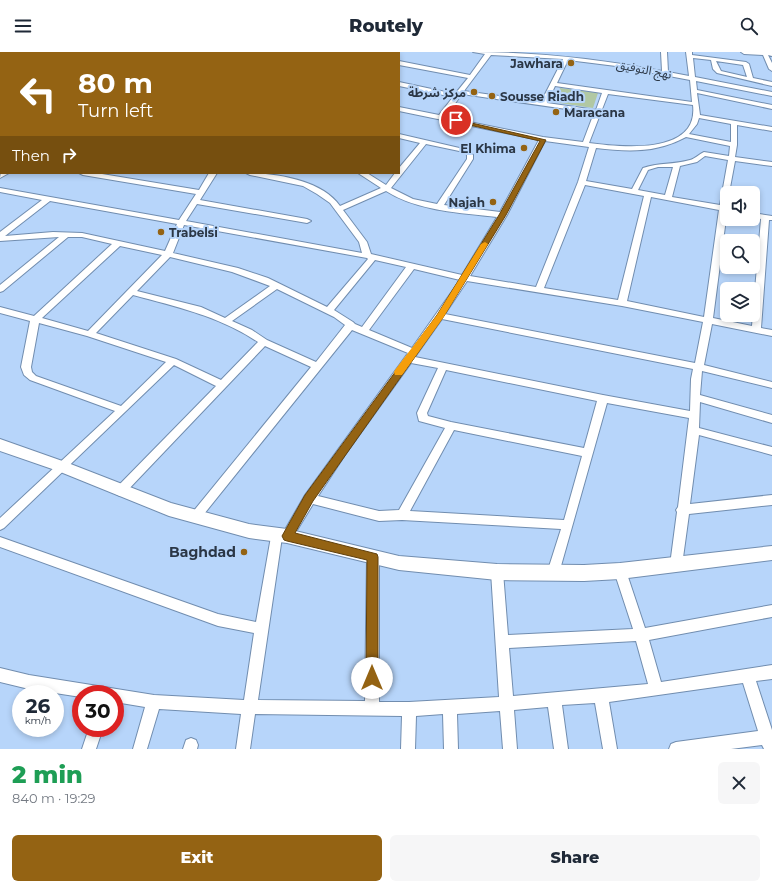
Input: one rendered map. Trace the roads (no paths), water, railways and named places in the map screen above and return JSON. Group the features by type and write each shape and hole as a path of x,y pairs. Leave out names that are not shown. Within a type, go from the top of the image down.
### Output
{"street":[{"name":"نهج التوفيق","path":"476,52 558,54 772,94"},
{"path":"441,117 490,52"},
{"path":"664,52 665,73"},
{"path":"744,52 772,54"},
{"path":"400,111 441,117 544,140 622,149 647,148 661,146 685,135 694,124 696,116 689,54 744,63 751,80"},
{"path":"765,54 772,69"},
{"path":"543,104 570,56"},
{"path":"713,59 718,72 772,84"},
{"path":"400,63 472,76"},
{"path":"400,84 459,94 598,112"},
{"path":"553,84 695,104"},
{"path":"539,289 582,182 589,146 598,112 606,91"},
{"path":"694,91 772,107"},
{"path":"696,116 772,129"},
{"path":"728,186 734,145 734,123"},
{"path":"685,135 734,145"},
{"path":"400,136 466,151 470,155 470,159 439,207"},
{"path":"243,749 251,707 262,629 282,536 440,316 503,215 544,140"},
{"path":"400,172 425,141"},
{"path":"634,192 645,169 658,165 677,165 695,161 704,154 772,164"},
{"path":"668,198 677,165"},
{"path":"89,174 200,192"},
{"path":"90,334 168,254 181,223 212,174"},
{"path":"255,174 305,184 333,201 363,242 370,257"},
{"path":"364,174 411,201 439,207 503,215"},
{"path":"339,209 387,188 398,174"},
{"path":"582,182 720,208"},
{"path":"0,190 370,257 464,278 622,303 772,333"},
{"path":"622,303 648,194"},
{"path":"0,236 48,199"},
{"path":"195,201 307,221"},
{"path":"756,330 769,218"},
{"path":"676,565 682,510 694,430 695,397 699,367 708,321 722,226"},
{"path":"0,239 34,235 66,235 102,239 117,244 168,254 234,270 276,286 328,311 345,320 350,326 364,331 411,356 443,367 603,399 694,415"},
{"path":"0,290 66,235"},
{"path":"117,244 35,320 26,367 27,374 33,378 123,410"},
{"path":"328,311 370,257"},
{"path":"364,331 411,267"},
{"path":"226,321 276,286"},
{"path":"131,292 198,309 249,332 264,342 317,366"},
{"path":"0,310 90,334 173,361 222,385"},
{"path":"440,316 699,367 772,385"},
{"path":"196,516 350,326"},
{"path":"120,491 264,342"},
{"path":"0,525 63,467 173,361"},
{"path":"443,367 422,413 423,418 451,426 588,453"},
{"path":"695,397 772,419"},
{"path":"553,573 603,399"},
{"path":"402,515 451,426"},
{"path":"694,430 772,451"},
{"path":"0,445 63,467 120,491 169,509 249,531 282,536 399,563 496,572 553,573 620,571 772,553"},
{"path":"309,498 379,516 402,515 568,525"},
{"path":"682,510 772,500"},
{"path":"0,542 218,620 262,629"},
{"path":"372,708 373,557"},
{"path":"620,571 641,635 656,690"},
{"path":"496,572 510,749"},
{"path":"502,642 641,635 772,610"},
{"path":"124,697 154,702 251,707 409,709 507,704 656,690 748,677 772,672"},
{"path":"0,675 29,682 72,689"},
{"path":"676,749 769,743 748,677"},
{"path":"601,695 610,749"},
{"path":"554,699 561,749"},
{"path":"140,749 154,702"},
{"path":"450,707 451,749"},
{"path":"408,749 409,709"},
{"path":"90,749 93,737"}],"place":[{"name":"Jawhara","path":"571,63"},
{"name":"مركز شرطة","path":"474,92"},
{"name":"Sousse Riadh","path":"492,96"},
{"name":"Maracana","path":"556,112"},
{"name":"El Khima","path":"524,148"},
{"name":"Najah","path":"493,202"},
{"name":"Trabelsi","path":"161,232"},
{"name":"Baghdad","path":"244,552"}]}
